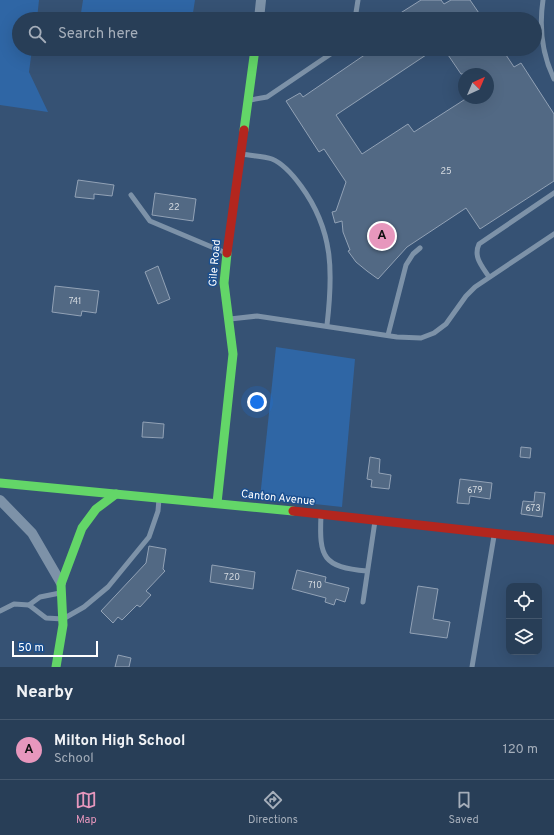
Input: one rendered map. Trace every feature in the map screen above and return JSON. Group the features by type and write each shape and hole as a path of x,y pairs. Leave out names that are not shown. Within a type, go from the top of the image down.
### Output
{"street":[{"path":"260,12 261,0"},
{"name":"Gile Road","path":"217,503 233,354 224,282 254,56"},
{"name":"Canton Avenue","path":"0,483 217,503 554,540"},
{"path":"61,588 66,575 72,548 80,531 97,509 116,494"},
{"path":"0,500 32,533 61,588 63,618 61,643 56,667"}],"lane":[{"path":"356,12 358,0"},
{"path":"543,0 542,37 544,52 554,79"},
{"path":"248,100 256,100 267,97 328,56"},
{"path":"241,154 272,160 285,168 301,185 317,212 325,233 331,264 331,295 327,325"},
{"path":"489,277 477,258 476,251 479,244 554,193"},
{"path":"131,195 150,221 227,253"},
{"path":"229,319 257,316 415,338 430,335 450,319 472,289 554,234"},
{"path":"388,335 406,265 413,254 420,248"},
{"path":"0,611 14,604 29,605 46,618 63,618 84,607 108,587 149,538 158,511 159,498"},
{"path":"321,514 320,541 322,550 327,558 336,565 347,569 367,571"},
{"path":"363,602 375,520"},
{"path":"472,667 494,533"},
{"path":"29,605 40,597 61,588"}],"shaded area":[{"path":"0,0 39,0 38,12 12,12 12,56 31,56 29,72 48,112 0,105"},
{"path":"83,0 195,0 193,12 81,12"},
{"path":"276,347 355,359 342,507 260,498"}],"building":[{"path":"421,0 441,0 444,4 451,0 470,0 478,12 402,12"},
{"path":"363,56 424,56 336,115 362,154 408,124 414,132 458,104 494,104 494,68 458,68 458,70 449,56 507,56 514,67 521,63 554,114 554,181 480,229 466,208 407,247 378,279 356,262 348,251 350,250 343,232 342,221 335,223 332,212 336,211 346,182 324,149 319,152 286,101 300,93 303,97"},
{"path":"78,180 114,185 112,196 94,194 94,199 75,197"},
{"path":"155,193 196,199 193,221 152,215"},
{"path":"158,266 170,299 158,304 145,272"},
{"path":"55,286 99,291 96,313 82,311 81,316 52,312"},
{"path":"143,422 164,424 163,438 142,437"},
{"path":"521,447 531,448 530,458 520,457"},
{"path":"370,457 380,459 379,473 391,475 389,489 371,487 372,480 367,479"},
{"path":"460,479 492,483 490,499 470,496 469,504 457,503"},
{"path":"535,492 545,493 542,517 521,514 523,501 534,502"},
{"path":"149,546 166,549 163,569 165,571 146,591 151,595 140,607 137,605 122,620 118,617 113,623 101,611 146,563"},
{"path":"212,565 255,572 253,589 210,582"},
{"path":"297,570 326,577 325,582 349,588 345,602 336,599 334,605 325,602 326,598 292,589"},
{"path":"418,586 438,589 433,619 450,622 447,638 410,633"},
{"path":"118,655 131,658 129,667 115,667"}],"traffic: fast":[{"path":"244,130 254,56"},
{"path":"217,503 233,354 224,283 227,253"},
{"path":"0,483 293,511"},
{"path":"56,667 63,625 61,584 82,528 96,509 116,494"}],"traffic: jam":[{"path":"227,253 244,130"},
{"path":"293,511 554,540"}],"place":[{"name":"Milton High School","path":"382,236"}]}
